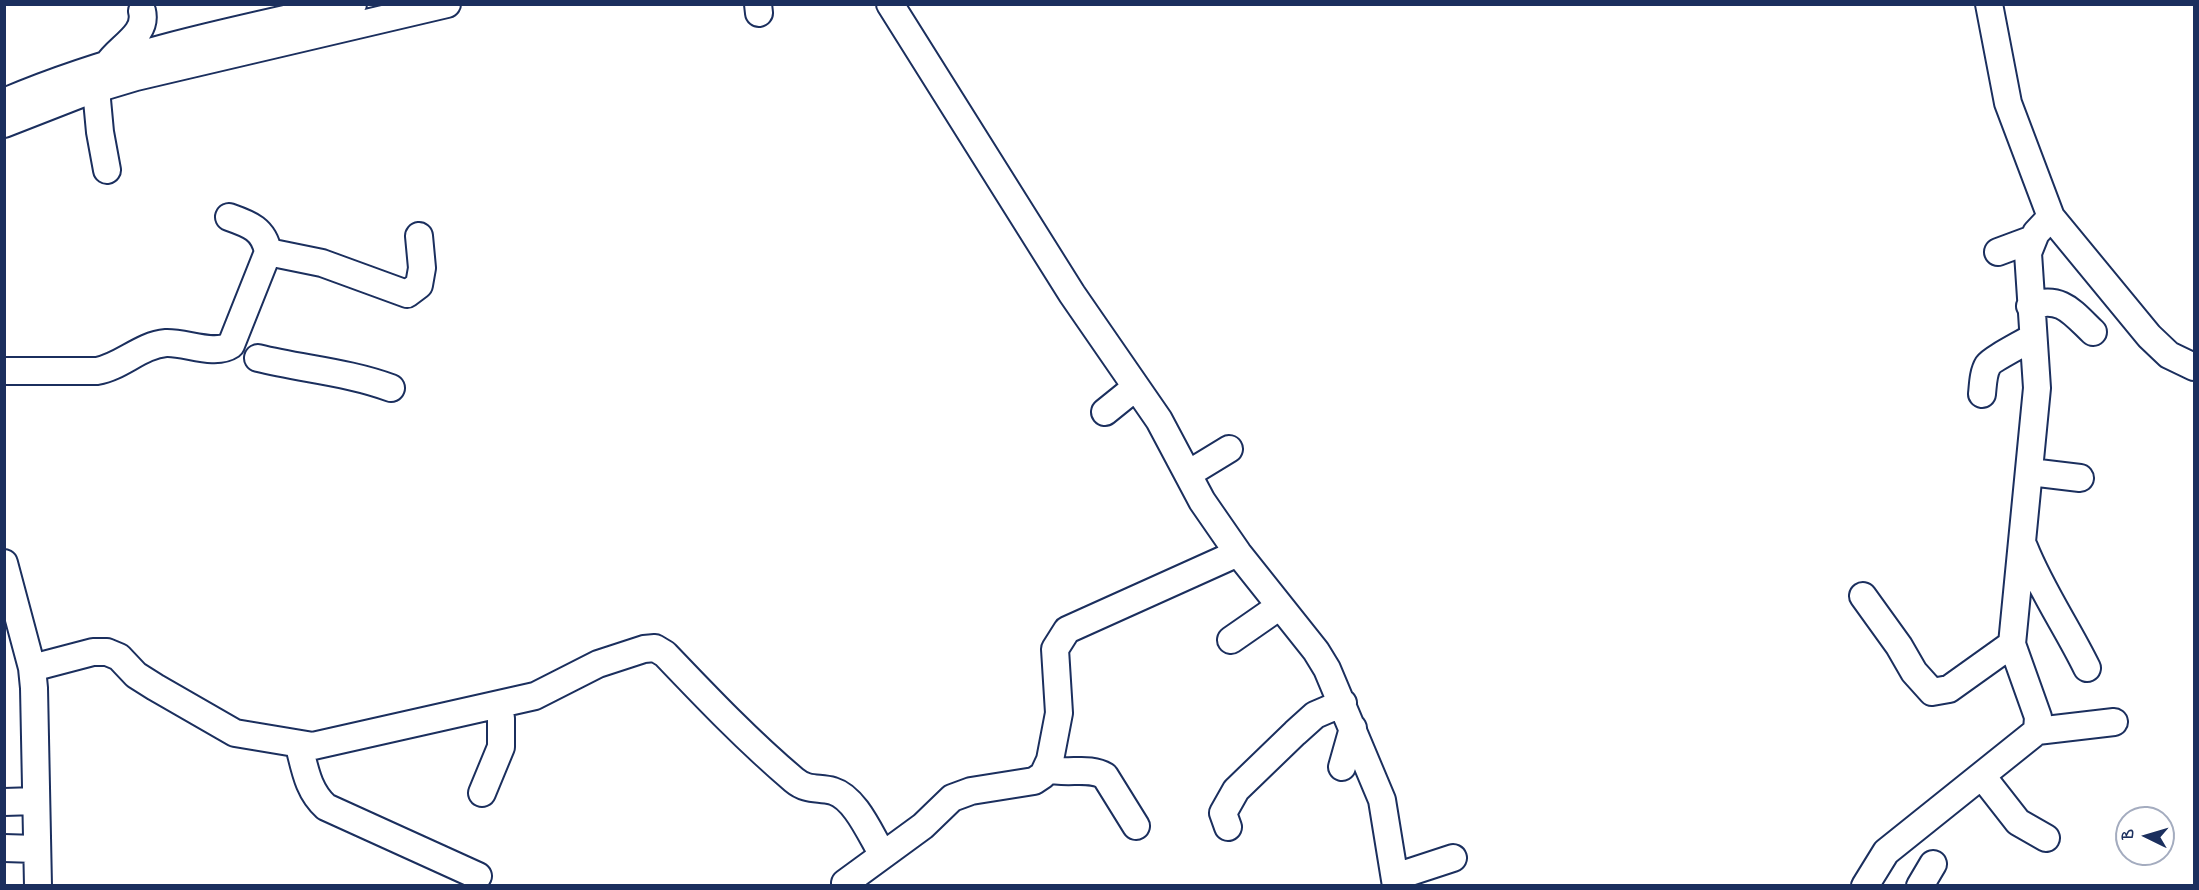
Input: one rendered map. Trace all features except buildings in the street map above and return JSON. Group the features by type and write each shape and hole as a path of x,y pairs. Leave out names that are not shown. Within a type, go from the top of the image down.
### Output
{"street":[{"path":"4,102 56,80 217,34 353,4"},
{"path":"4,124 96,89 342,27 447,4"},
{"path":"890,4 1072,294 1159,420 1202,501 1238,554 1316,651 1343,703 1382,800 1396,881 1453,858"},
{"path":"1989,4 2008,103 2041,228 2169,355 2194,368"},
{"path":"107,65 117,51 144,25 142,11"},
{"path":"96,89 99,132 107,170"},
{"path":"229,217 262,232 268,252 231,345 242,353"},
{"path":"1998,252 2041,228"},
{"path":"2037,731 2038,717 2012,644 2037,388 2028,266 2041,228"},
{"path":"268,252 322,264 407,294 419,285 422,268 419,236"},
{"path":"2030,306 2045,301 2058,303 2093,332"},
{"path":"1982,394 1987,367 1993,360 2011,352 2033,337"},
{"path":"4,371 108,369 150,347 164,343 242,353 288,366 355,375 391,388"},
{"path":"1105,412 1136,387"},
{"path":"1188,474 1229,449"},
{"path":"2030,472 2080,478"},
{"path":"2023,544 2033,573 2087,668"},
{"path":"845,883 923,825 952,798 971,791 1034,781 1048,770 1059,713 1056,649 1060,638 1067,630 1238,554"},
{"path":"4,563 32,668 38,885"},
{"path":"1863,596 1899,646 1914,672 1932,692 1949,689 2012,644"},
{"path":"1232,640 1280,606"},
{"path":"32,668 93,652 107,652 118,657 136,675 235,734 299,746 313,746 500,711 598,664 644,649 655,648 665,654 764,754 801,785 814,790 832,791 844,796 883,855"},
{"path":"1228,826 1223,813 1236,790 1316,715 1343,703"},
{"path":"482,794 500,753 500,711"},
{"path":"1868,884 1886,852 2037,731 2114,722"},
{"path":"1342,767 1353,728"},
{"path":"299,746 306,774 316,798 326,807 478,876"},
{"path":"1048,770 1097,771 1105,776 1136,826"},
{"path":"1982,776 2018,822 2046,838"},
{"path":"4,802 36,801"},
{"path":"4,848 36,849"}]}
